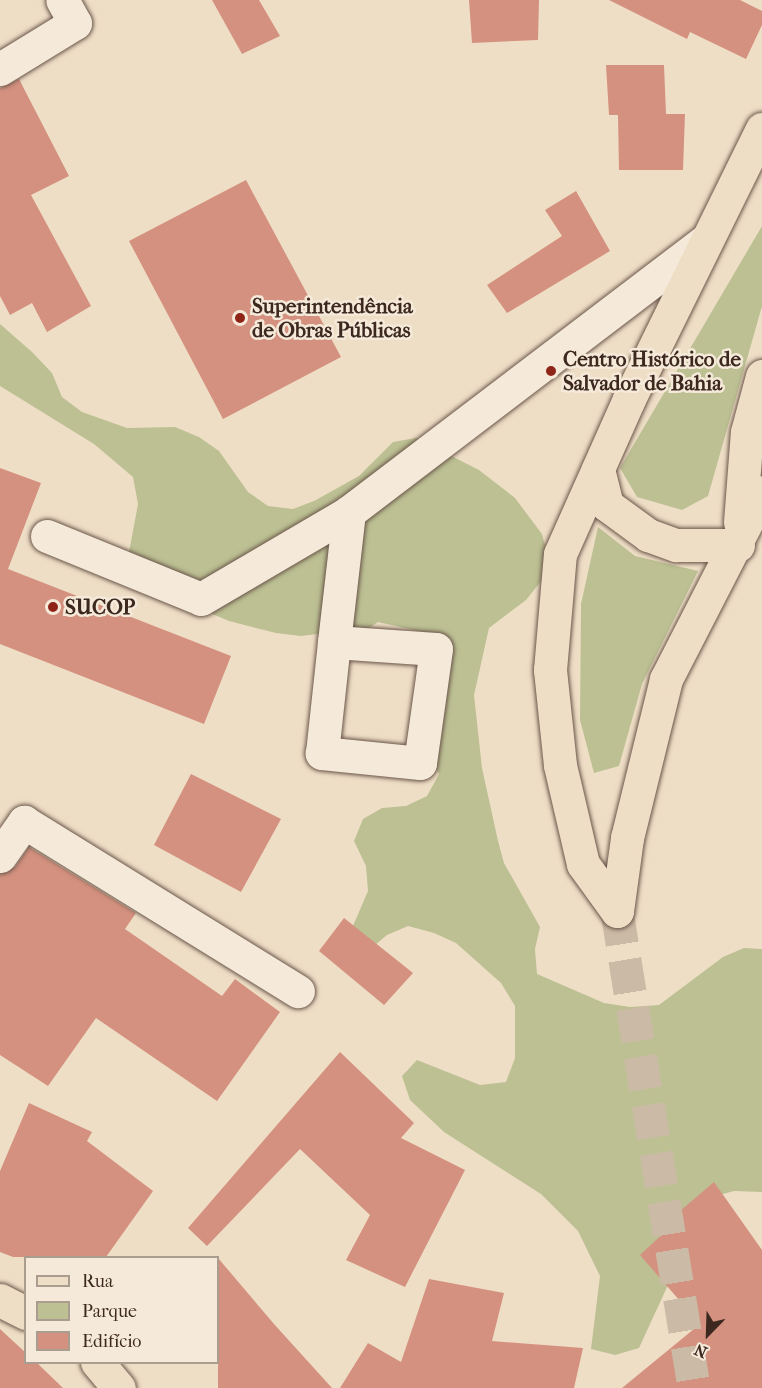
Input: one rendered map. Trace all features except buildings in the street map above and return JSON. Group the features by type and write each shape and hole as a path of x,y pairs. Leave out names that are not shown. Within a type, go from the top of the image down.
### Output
{"main road":[{"path":"761,495 738,545 666,679 627,838 617,910 583,864 560,765 550,670 561,554 598,469 762,129"},
{"path":"738,545 747,432 762,376"},
{"path":"598,469 607,505 648,535 676,545 738,545"},
{"path":"0,1300 24,1312"},
{"path":"99,1364 119,1388"}],"street":[{"path":"0,69 69,12"},
{"path":"47,536 201,599 348,512 707,239"},
{"path":"334,642 436,649 420,763 322,753 348,512"},
{"path":"0,856 24,822 298,991"}],"green space":[{"path":"762,226 762,306 708,496 682,510 637,497 620,468"},
{"path":"0,324 52,373 62,397 82,412 127,428 175,427 199,437 219,451 248,492 268,506 293,509 314,501 359,476 393,442 416,438 479,470 515,498 542,534 548,556 542,580 526,600 489,628 474,695 482,768 504,863 540,927 535,949 537,974 604,1003 630,1007 659,1005 723,957 744,948 762,949 762,1192 734,1191 708,1198 639,1348 615,1355 591,1349 600,1276 578,1231 541,1194 444,1132 410,1100 402,1076 417,1060 480,1085 506,1082 515,1058 515,1006 501,983 456,943 434,933 408,926 387,935 369,950 349,935 368,891 366,866 354,841 363,819 382,808 406,806 427,796 439,774 421,743 435,635 378,622 348,642 325,633 301,636 276,633 229,621 158,591 129,552 138,504 133,477 94,444 0,386"},
{"path":"598,527 635,556 698,571 642,684 619,766 594,773 580,720 581,604"}],"tunnel":[{"path":"617,911 694,1388"}],"place":[{"name":"Superintendência de Obras Públicas","path":"240,318"},
{"name":"Centro Histórico de Salvador de Bahia","path":"551,371"},
{"name":"SUCOP","path":"53,607"}]}
